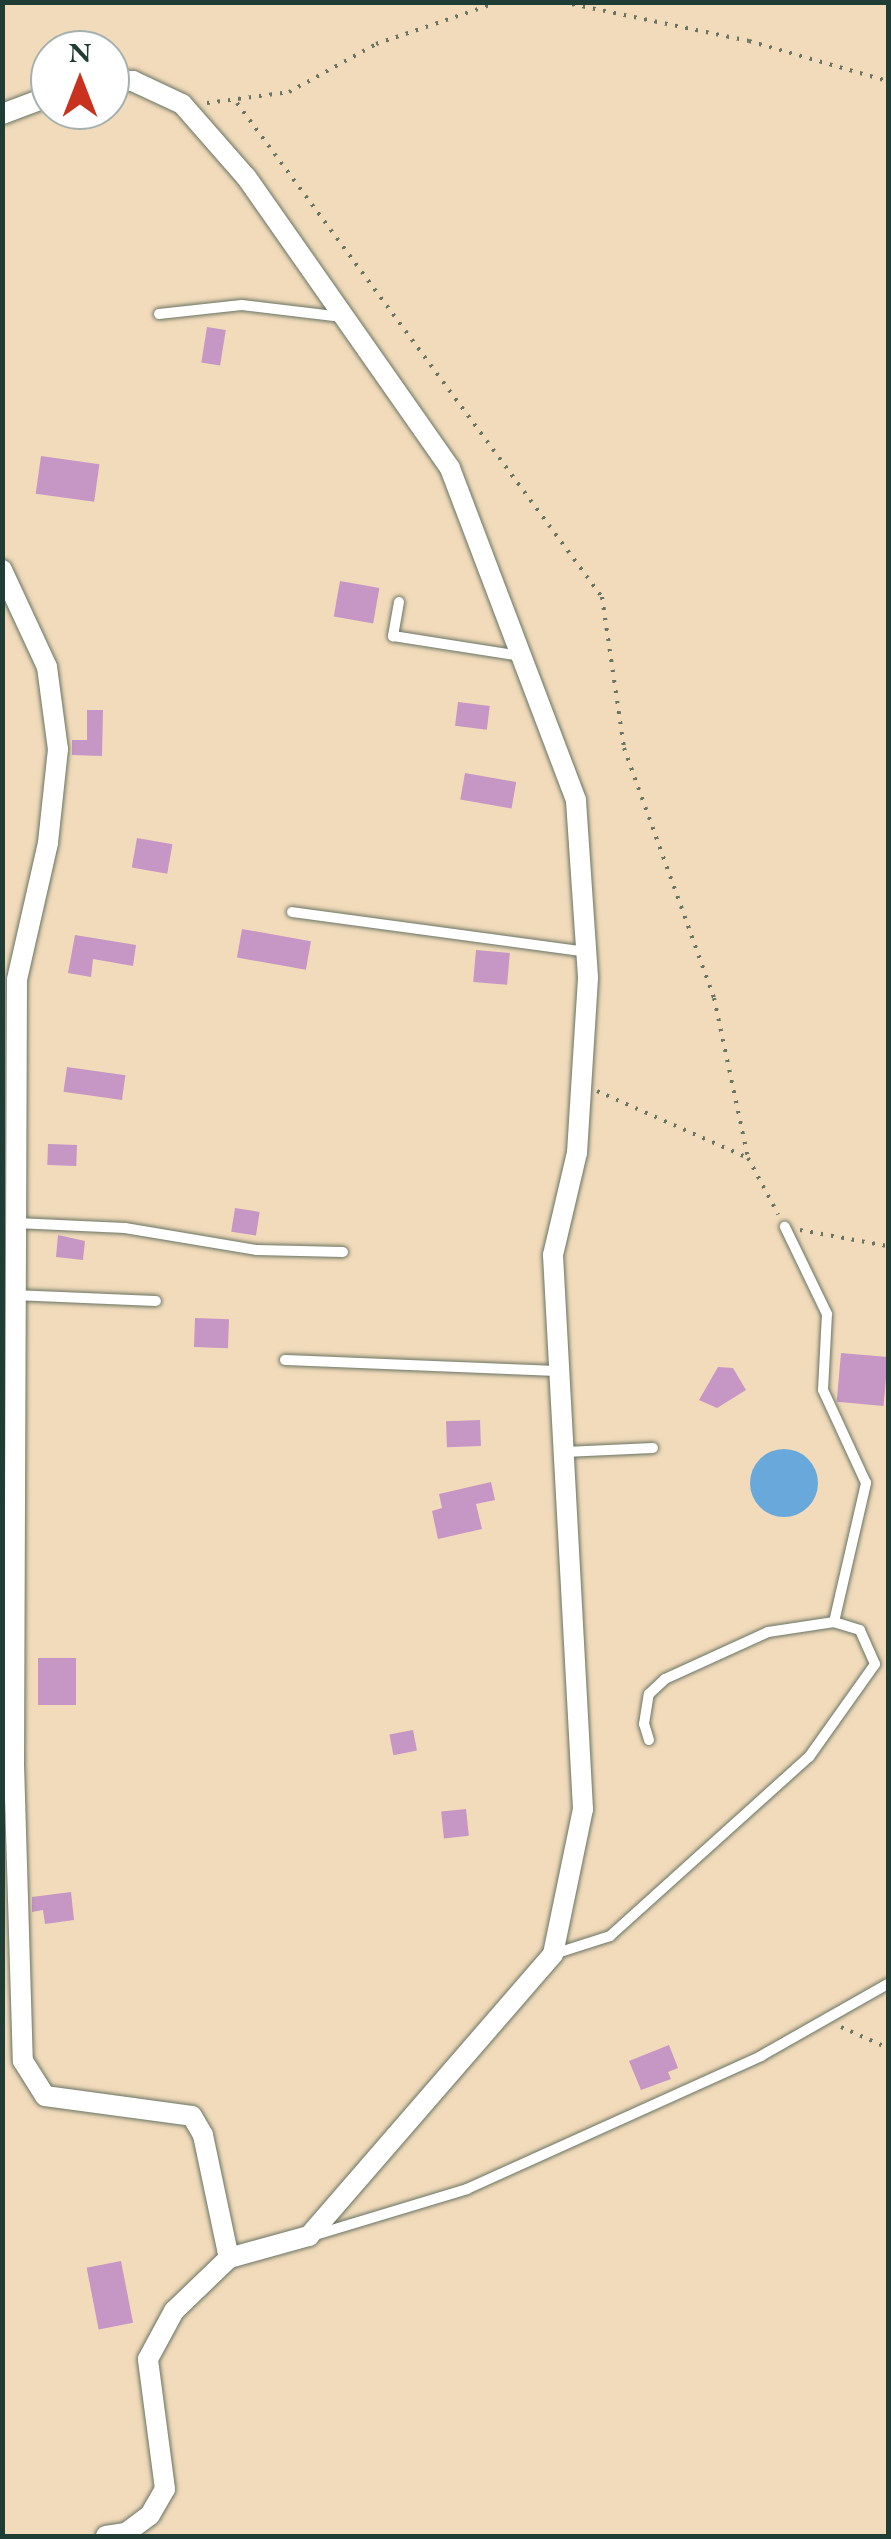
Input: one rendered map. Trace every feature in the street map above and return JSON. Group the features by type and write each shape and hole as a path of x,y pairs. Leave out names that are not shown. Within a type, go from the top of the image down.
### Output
{"street":[{"path":"106,2536 126,2534 150,2515 165,2489 148,2359 174,2310 230,2258 309,2236 553,1954 582,1809 553,1255 577,1153 581,1084 586,952 576,800 450,468 246,177 182,104 130,81"},
{"path":"2,114 30,104"},
{"path":"2,570 47,667 58,749 48,843 16,980 14,1764 23,2062 45,2096 192,2116 203,2135 230,2258"}],"lane":[{"path":"159,314 242,305 345,318"},
{"path":"400,602 393,636 522,656"},
{"path":"292,912 586,952"},
{"path":"14,1223 125,1228 257,1250 343,1252"},
{"path":"785,1227 827,1314 823,1390 866,1483 834,1622"},
{"path":"13,1295 156,1301"},
{"path":"285,1360 559,1371"},
{"path":"564,1452 653,1448"},
{"path":"553,1954 610,1936 809,1757 875,1664 860,1630 834,1622 768,1632 666,1679 649,1694 644,1724 649,1740"},
{"path":"309,2236 467,2190 812,2028 888,1984"}],"path":[{"path":"182,104 237,103 288,92 376,44 499,2"},
{"path":"562,2 749,41 888,81"},
{"path":"237,103 602,596 624,748 714,998 748,1158 785,1227 888,1246"},
{"path":"581,1084 748,1158"},
{"path":"812,2028 847,2027 888,2048"}],"water":[{"path":"784,1449 808,1459 818,1483 808,1507 784,1517 760,1507 750,1483 760,1459"}],"building":[{"path":"207,327 226,330 220,366 201,363"},
{"path":"41,456 99,464 94,502 36,494"},
{"path":"340,581 379,588 373,623 334,616"},
{"path":"458,702 490,706 487,730 455,726"},
{"path":"87,710 103,710 102,756 72,755 72,740 87,740"},
{"path":"465,773 516,782 512,809 460,800"},
{"path":"137,838 172,844 167,874 132,868"},
{"path":"242,929 311,941 306,970 237,958"},
{"path":"75,935 136,945 133,966 93,959 91,977 68,973"},
{"path":"476,950 510,953 507,985 473,982"},
{"path":"67,1067 125,1075 122,1100 64,1092"},
{"path":"48,1144 77,1145 76,1166 47,1165"},
{"path":"235,1208 260,1212 256,1236 231,1232"},
{"path":"58,1235 85,1241 83,1260 56,1257"},
{"path":"195,1318 229,1319 228,1348 194,1347"},
{"path":"841,1353 888,1357 884,1406 837,1402"},
{"path":"718,1367 733,1368 746,1390 717,1408 699,1400"},
{"path":"480,1420 481,1446 447,1447 446,1421"},
{"path":"491,1482 495,1500 476,1504 482,1529 438,1539 432,1511 442,1508 439,1494"},
{"path":"38,1658 76,1658 76,1705 38,1705"},
{"path":"413,1730 417,1751 393,1755 389,1735"},
{"path":"466,1809 469,1836 444,1838 441,1812"},
{"path":"71,1892 74,1920 45,1924 43,1910 32,1912 32,1897"},
{"path":"669,2045 678,2068 668,2072 671,2079 641,2090 629,2061"},
{"path":"121,2261 133,2323 99,2330 87,2268"}]}
